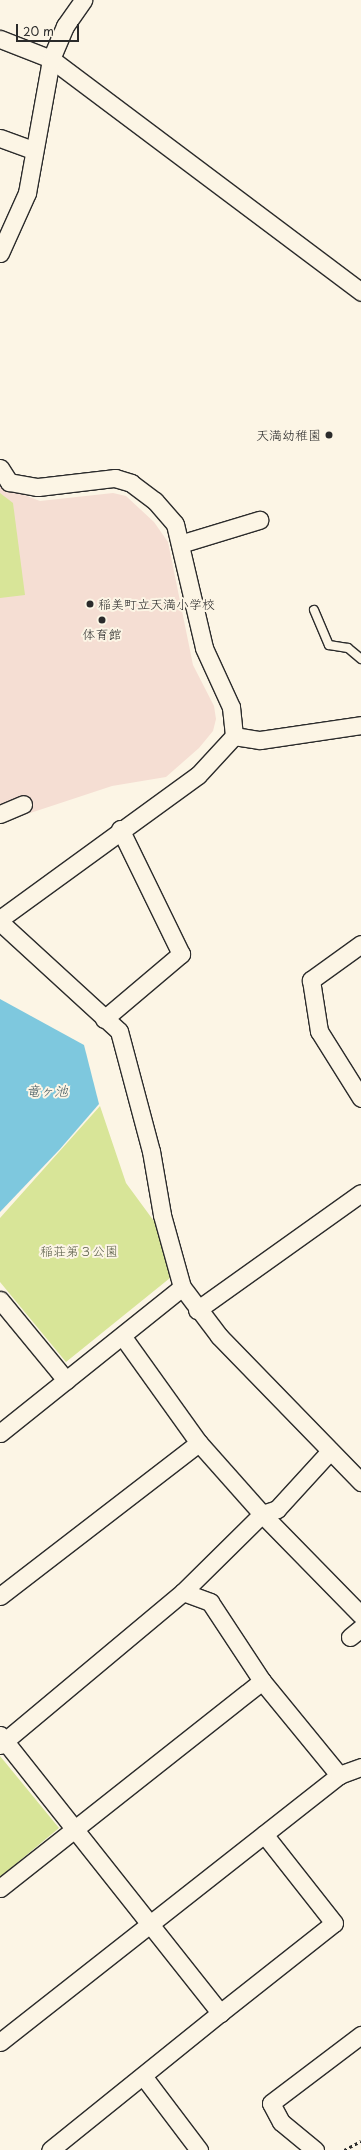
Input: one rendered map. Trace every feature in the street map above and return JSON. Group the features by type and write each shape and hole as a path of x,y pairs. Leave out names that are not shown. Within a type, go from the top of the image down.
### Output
{"street":[{"path":"0,253 27,193 33,150 51,59 65,26 83,0"},
{"path":"0,39 51,59 361,292"},
{"path":"0,138 33,150"},
{"path":"0,468 9,482 38,487 115,478 132,483 155,501 175,524 204,648 231,707 234,736 198,775 120,829 0,920 104,1020 119,1031 151,1151 162,1215 182,1287 219,1336 361,1482"},
{"path":"180,544 259,520"},
{"path":"234,736 260,740 361,725"},
{"path":"0,814 23,804"},
{"path":"104,1020 181,954 120,829"},
{"path":"361,944 312,980 319,1031 361,1098"},
{"path":"198,1310 361,1193"},
{"path":"0,1433 123,1337 182,1287"},
{"path":"0,1300 66,1380"},
{"path":"123,1337 199,1443 262,1514 361,1615"},
{"path":"0,1596 199,1443"},
{"path":"220,2013 150,1925 77,1829 2,1740 183,1592 262,1514 277,1509 330,1451"},
{"path":"183,1592 210,1602 262,1681 339,1775"},
{"path":"0,1888 77,1829 262,1681"},
{"path":"0,2042 339,1775 361,1767"},
{"path":"54,2149 220,2013 334,1923 264,1834"},
{"path":"315,2150 281,2122 271,2103 361,2035"},
{"path":"143,2076 199,2150"}],"lane":[{"path":"314,610 329,645 348,648 361,659"}],"path":[{"path":"344,2150 361,2141"}],"shaded area":[{"name":"稲美町立天満小学校","path":"0,486 40,501 113,493 126,496 154,522 168,542 193,665 214,706 216,719 213,731 199,748 166,777 112,786 0,823"}],"green space":[{"path":"0,493 13,503 25,595 0,598"},
{"name":"稲荘第３公園","path":"100,1106 126,1183 159,1228 170,1278 66,1362 0,1282 0,1218"},
{"path":"0,1756 59,1828 0,1877"}],"water":[{"name":"竜ヶ池","path":"0,999 84,1045 99,1104 60,1149 0,1212"}],"place":[{"name":"天満幼稚園","path":"329,435"},
{"name":"稲美町立天満小学校","path":"90,604"},
{"name":"体育館","path":"102,620"}]}
